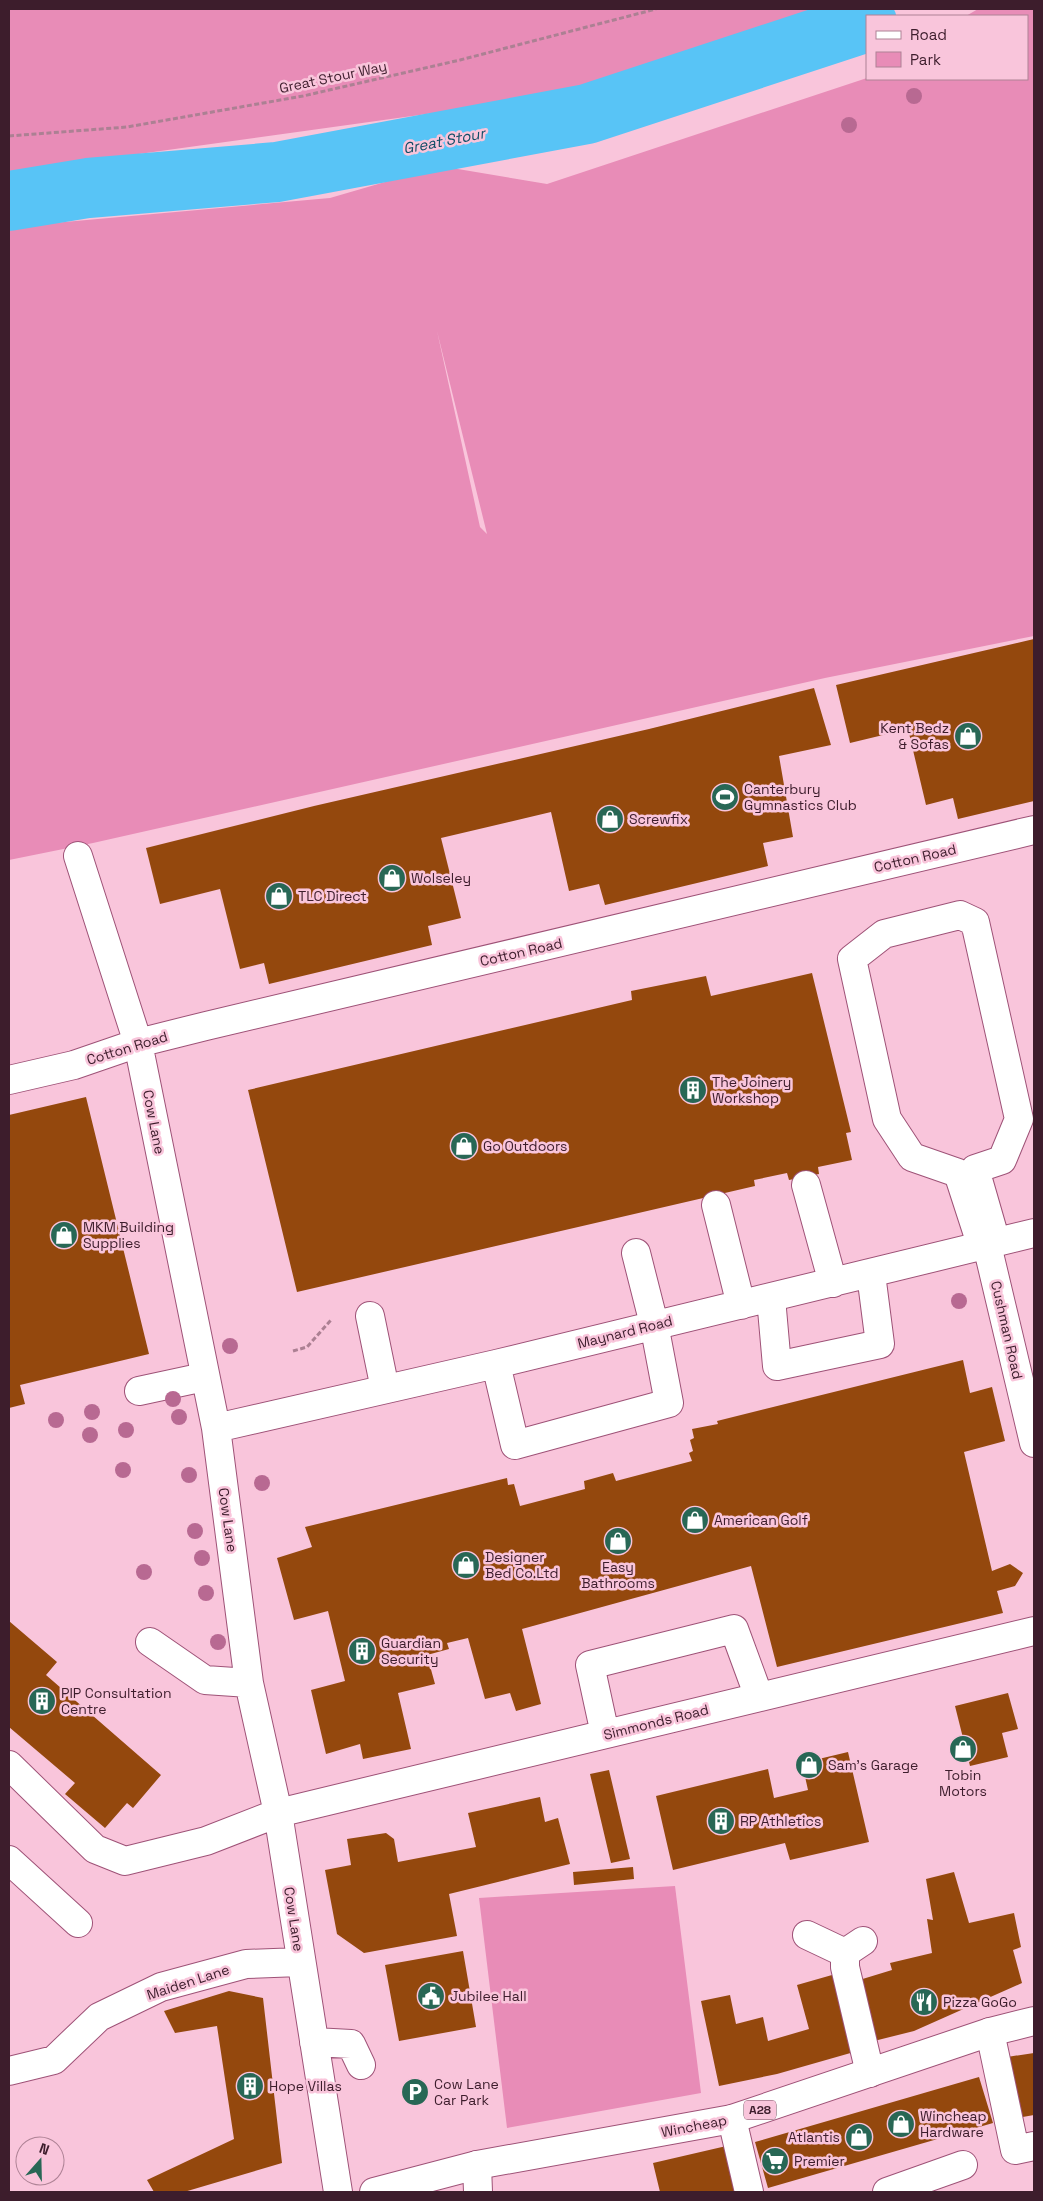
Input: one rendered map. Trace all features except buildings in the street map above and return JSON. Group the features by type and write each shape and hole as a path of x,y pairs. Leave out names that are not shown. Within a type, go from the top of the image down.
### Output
{"main road":[{"name":"Cotton Road","path":"9,1080 74,1065 138,1043 1034,830"},
{"name":"Cow Lane","path":"78,856 138,1043 204,1377 216,1428 249,1683 278,1813 300,1962 338,2192"},
{"path":"960,915 975,922 1020,1119 1002,1160 975,1169 989,1215 989,1245 958,1174 912,1157 887,1120 852,959 884,934 960,915"},
{"path":"806,1185 832,1283"},
{"path":"716,1205 741,1304"},
{"name":"Maynard Road","path":"216,1428 496,1364 1034,1233"},
{"name":"Cushman Road","path":"989,1245 1034,1443"},
{"path":"496,1364 515,1445 669,1403 654,1324 636,1253"},
{"path":"770,1298 777,1366 880,1344 871,1274"},
{"path":"370,1316 385,1389"},
{"path":"139,1391 204,1377"},
{"path":"605,1734 590,1665 734,1629 759,1697"},
{"name":"Simmonds Road","path":"9,1765 95,1849 125,1862 206,1841 278,1813 1034,1631"},
{"path":"150,1642 205,1680 249,1683"},
{"path":"9,1860 78,1923"},
{"path":"807,1935 854,1947 844,1967 870,2073"},
{"name":"Maiden Lane","path":"9,2071 54,2060 99,2017 161,1987 246,1964 300,1962"},
{"name":"Wincheap","path":"374,2192 477,2165 732,2119 990,2032 1034,2021"},
{"path":"990,2032 1015,2150 1034,2146"},
{"path":"314,2042 352,2044 361,2065"},
{"path":"732,2119 749,2192"},
{"path":"477,2165 478,2192"},
{"path":"887,2192 963,2165"}],"path":[{"name":"Great Stour Way","path":"9,136 127,127 302,96 460,60 656,9"},
{"path":"293,1351 307,1347 331,1320"}],"green space":[{"path":"9,9 828,9 761,39 615,94 434,113 9,172"},
{"path":"978,9 1034,9 1034,636 825,678 93,843 9,860 9,227 330,198 440,166 547,184 866,78 866,80 1028,80 1028,15 968,15","holes":["437,331 487,534 480,527"]},
{"path":"675,1886 701,2093 507,2128 479,1898"}],"waterway":[{"name":"Great Stour","path":"9,201 88,188 277,172 587,114 866,22"}],"place":[{"name":"Kent Bedz & Sofas","path":"968,736"},
{"name":"Canterbury Gymnastics Club","path":"725,797"},
{"name":"Screwfix","path":"610,819"},
{"name":"Wolseley","path":"392,878"},
{"name":"TLC Direct","path":"279,896"},
{"name":"The Joinery Workshop","path":"693,1090"},
{"name":"Go Outdoors","path":"464,1146"},
{"name":"MKM Building Supplies","path":"64,1235"},
{"name":"American Golf","path":"695,1520"},
{"name":"Easy Bathrooms","path":"618,1541"},
{"name":"Designer Bed Co.Ltd","path":"466,1565"},
{"name":"Guardian Security","path":"362,1651"},
{"name":"PIP Consultation Centre","path":"42,1701"},
{"name":"Tobin Motors","path":"963,1749"},
{"name":"Sam's Garage","path":"809,1765"},
{"name":"RP Athletics","path":"721,1821"},
{"name":"Jubilee Hall","path":"431,1996"},
{"name":"Pizza GoGo","path":"924,2002"},
{"name":"Hope Villas","path":"250,2086"},
{"name":"Cow Lane Car Park","path":"415,2092"},
{"name":"Wincheap Hardware","path":"901,2124"},
{"name":"Atlantis","path":"859,2137"},
{"name":"Premier","path":"775,2161"}]}
